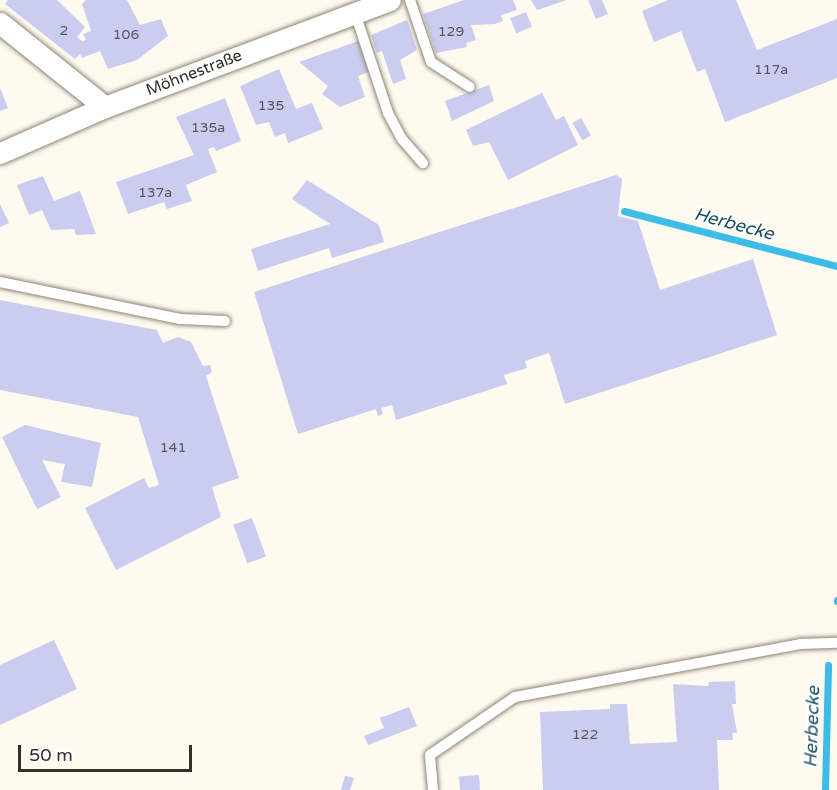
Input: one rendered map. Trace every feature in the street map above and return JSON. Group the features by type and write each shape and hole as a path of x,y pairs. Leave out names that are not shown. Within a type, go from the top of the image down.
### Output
{"street":[{"name":"Möhnestraße","path":"0,153 105,106 390,0"},
{"path":"0,23 105,106"}],"lane":[{"path":"410,0 431,63 470,87"},
{"path":"355,12 388,113 402,139 423,163"},
{"path":"0,282 180,319 225,321"},
{"path":"433,790 430,755 515,697 800,644 837,643"}],"building":[{"path":"8,0 57,0 85,27 77,37 82,41 86,40 83,34 91,31 82,4 86,0 127,0 140,25 161,19 168,36 137,60 108,69 100,51 82,58 80,54 75,59 5,4"},
{"path":"464,0 513,0 517,10 501,15 503,21 495,24 471,25 476,40 466,43 467,47 436,53 423,14"},
{"path":"531,0 567,0 537,10"},
{"path":"588,0 602,0 608,14 596,19"},
{"path":"668,0 736,0 757,50 837,19 837,78 725,122 705,69 697,72 681,31 654,42 642,11"},
{"path":"526,12 532,27 516,33 510,18"},
{"path":"407,20 417,50 400,60 406,79 393,84 382,51 377,53 371,35"},
{"path":"358,41 369,72 358,76 365,97 340,107 322,94 328,86 299,62"},
{"path":"279,69 296,109 312,103 323,129 288,143 285,133 275,137 269,122 256,125 240,86"},
{"path":"489,85 494,101 452,121 445,101"},
{"path":"0,88 8,108 0,111"},
{"path":"542,93 556,120 564,116 578,145 508,180 489,142 473,146 466,130"},
{"path":"225,98 241,141 216,151 214,147 208,149 217,172 186,185 192,201 167,209 164,202 128,214 116,182 194,155 176,117"},
{"path":"581,118 591,135 582,140 572,123"},
{"path":"616,175 622,179 618,216 638,221 660,290 753,259 777,335 565,404 549,353 525,361 527,368 504,375 507,384 396,420 392,405 381,408 383,414 378,416 376,409 298,434 254,292"},
{"path":"43,176 54,201 80,191 96,234 76,235 74,229 51,230 42,210 29,215 17,185"},
{"path":"307,180 379,225 384,242 332,258 329,248 258,271 251,249 330,224 292,199"},
{"path":"0,204 9,223 0,227"},
{"path":"0,300 157,330 163,343 178,337 191,342 203,366 210,365 212,372 206,376 239,478 212,487 221,517 116,570 85,508 144,478 149,488 159,485 138,417 0,390"},
{"path":"25,425 101,443 92,487 61,482 65,464 42,460 61,497 37,509 2,437"},
{"path":"252,518 266,557 247,563 233,525"},
{"path":"54,640 77,689 0,725 0,665"},
{"path":"735,681 736,704 732,704 737,733 732,733 733,740 717,740 719,790 543,790 540,712 610,709 610,704 627,704 630,744 677,742 673,684 708,686 709,682"},
{"path":"409,707 417,726 368,745 364,736 384,728 380,718"},
{"path":"479,775 480,790 460,790 459,776"},
{"path":"345,776 354,778 350,790 341,790"}],"waterway":[{"name":"Herbecke","path":"624,211 837,266"},
{"name":"Herbecke","path":"825,790 828,665"}]}
